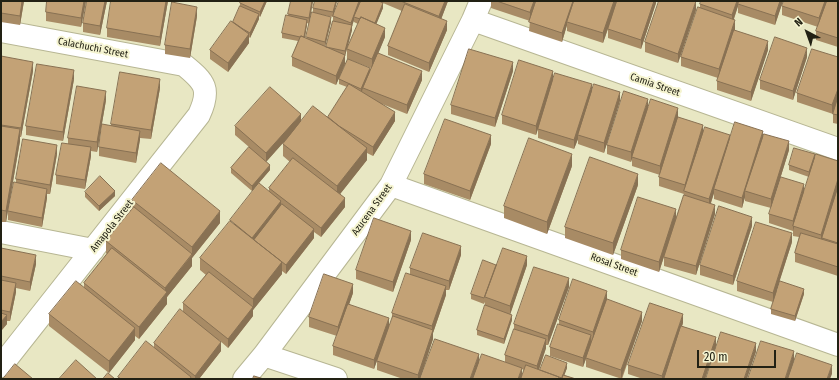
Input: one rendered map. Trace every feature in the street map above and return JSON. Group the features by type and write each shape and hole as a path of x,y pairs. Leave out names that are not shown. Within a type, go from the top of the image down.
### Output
{"street":[{"name":"Camia Street","path":"477,11 838,149"},
{"name":"Azucena Street","path":"244,379 264,355 391,185 477,11"},
{"name":"Calachuchi Street","path":"1,30 184,65"},
{"name":"Amapola Street","path":"1,366 199,115 205,101 205,87 196,75 184,65"},
{"name":"Rosal Street","path":"391,185 838,345"},
{"path":"1,232 93,250"},
{"path":"264,355 336,379"}],"building":[{"path":"1,1 22,1 20,16 1,13"},
{"path":"47,1 84,1 81,18 46,12"},
{"path":"87,1 105,1 100,26 83,23"},
{"path":"111,1 166,1 160,37 107,28"},
{"path":"241,1 265,1 260,12 240,3"},
{"path":"291,1 312,1 309,18 288,14"},
{"path":"315,1 336,1 333,12 313,8"},
{"path":"339,1 359,1 351,23 333,16"},
{"path":"361,1 379,1 383,3 375,23 361,17 360,19 354,17"},
{"path":"401,1 445,1 439,16"},
{"path":"497,1 534,1 530,12"},
{"path":"536,1 573,1 562,33 529,22"},
{"path":"574,1 614,1 603,33 567,22"},
{"path":"617,1 654,1 641,40 608,29"},
{"path":"659,1 696,1 678,54 645,42"},
{"path":"701,1 737,1 732,15 700,4"},
{"path":"739,1 780,1 775,16 738,4"},
{"path":"784,1 825,1 819,18 782,6"},
{"path":"827,1 838,1 838,38 816,31"},
{"path":"172,2 197,7 190,49 165,45"},
{"path":"405,4 447,21 429,63 388,46"},
{"path":"240,6 259,14 250,33 233,22"},
{"path":"698,7 735,20 719,69 681,57"},
{"path":"312,12 331,17 325,42 306,37"},
{"path":"286,15 307,20 304,37 282,33"},
{"path":"361,17 385,28 372,59 347,49"},
{"path":"231,21 249,34 228,63 210,50"},
{"path":"333,21 352,25 345,51 326,47"},
{"path":"734,30 768,41 751,92 717,81"},
{"path":"301,36 345,55 336,76 292,57"},
{"path":"775,37 807,48 793,91 760,80"},
{"path":"469,49 513,62 495,118 451,105"},
{"path":"812,49 838,57 838,89 832,105 797,93"},
{"path":"378,53 422,71 407,105 363,88"},
{"path":"1,56 33,62 21,128 1,125"},
{"path":"348,59 370,68 361,89 339,79"},
{"path":"519,60 553,71 536,126 502,115"},
{"path":"37,64 74,70 63,132 26,126"},
{"path":"120,72 160,79 151,130 111,124"},
{"path":"555,73 592,84 574,140 538,129"},
{"path":"349,84 395,112 373,147 339,126 328,117"},
{"path":"594,84 620,92 604,143 578,135"},
{"path":"77,86 106,91 97,142 68,138"},
{"path":"270,87 301,114 266,153 235,126"},
{"path":"624,91 648,99 631,152 607,145"},
{"path":"838,97 838,115 833,114"},
{"path":"651,99 678,108 660,166 632,157"},
{"path":"313,106 367,148 337,186 283,144"},
{"path":"678,117 703,125 685,185 659,177"},
{"path":"445,119 491,135 470,191 424,174"},
{"path":"735,122 763,131 742,198 714,189"},
{"path":"102,124 140,131 136,153 99,147"},
{"path":"1,126 20,129 6,211 1,210"},
{"path":"705,127 730,135 709,199 684,191"},
{"path":"764,134 789,141 771,199 745,191"},
{"path":"529,138 572,154 547,222 504,206"},
{"path":"23,139 57,145 50,185 16,179"},
{"path":"62,143 91,147 85,180 56,175"},
{"path":"249,147 270,165 252,186 231,168"},
{"path":"794,148 815,154 809,172 789,165"},
{"path":"816,154 838,161 838,179 821,235 793,226"},
{"path":"590,157 638,174 613,243 565,227"},
{"path":"293,158 345,198 321,228 269,188"},
{"path":"161,163 220,211 192,247 132,200"},
{"path":"100,176 115,191 99,206 85,192"},
{"path":"781,177 804,184 793,221 769,214"},
{"path":"14,182 47,189 42,218 8,211"},
{"path":"259,183 281,201 252,238 230,220"},
{"path":"838,187 838,243 822,238"},
{"path":"684,195 715,205 696,266 664,257"},
{"path":"638,197 676,209 659,262 621,250"},
{"path":"282,204 314,229 286,265 254,240"},
{"path":"719,206 752,217 733,276 700,265"},
{"path":"134,207 192,254 165,288 106,241"},
{"path":"374,218 411,231 393,282 356,270"},
{"path":"230,221 282,262 253,299 200,258"},
{"path":"756,222 792,233 773,293 737,281"},
{"path":"423,233 461,246 449,281 410,268"},
{"path":"801,233 838,244 838,267 795,253"},
{"path":"1,248 36,255 30,282 1,276"},
{"path":"112,248 167,292 139,327 84,283"},
{"path":"503,248 527,256 510,306 485,297"},
{"path":"483,260 496,265 484,298 471,294"},
{"path":"534,267 569,278 548,336 514,324"},
{"path":"209,272 253,307 228,339 183,303"},
{"path":"406,273 446,286 432,326 392,313"},
{"path":"324,274 353,284 338,327 309,317"},
{"path":"573,279 607,291 593,332 559,320"},
{"path":"1,280 16,283 10,312 1,310"},
{"path":"76,281 135,328 109,361 49,314"},
{"path":"780,281 804,289 795,316 771,309"},
{"path":"607,299 642,312 621,370 586,358"},
{"path":"650,303 683,314 662,376 628,365"},
{"path":"348,304 389,318 374,360 333,346"},
{"path":"485,305 512,315 504,339 477,330"},
{"path":"180,309 221,342 195,376 154,343"},
{"path":"1,313 7,315 1,322"},
{"path":"393,316 433,330 418,375 377,361"},
{"path":"558,324 591,335 583,358 550,347"},
{"path":"681,326 716,337 702,379 664,379"},
{"path":"514,329 546,339 537,366 505,355"},
{"path":"721,332 756,343 744,379 706,379"},
{"path":"435,339 479,354 470,379 420,379"},
{"path":"146,341 191,377 190,379 121,379 118,377"},
{"path":"761,341 794,351 785,379 748,379"},
{"path":"797,353 832,365 827,379 788,379"},
{"path":"482,354 522,368 518,379 473,379"},
{"path":"546,355 567,363 562,378 540,370"},
{"path":"76,360 97,379 59,379"},
{"path":"15,364 33,379 3,379"},
{"path":"526,365 559,377 558,379 521,379"},
{"path":"108,373 115,379 103,379"},
{"path":"563,375 576,379 562,379"},
{"path":"254,376 264,379 253,379"}]}
